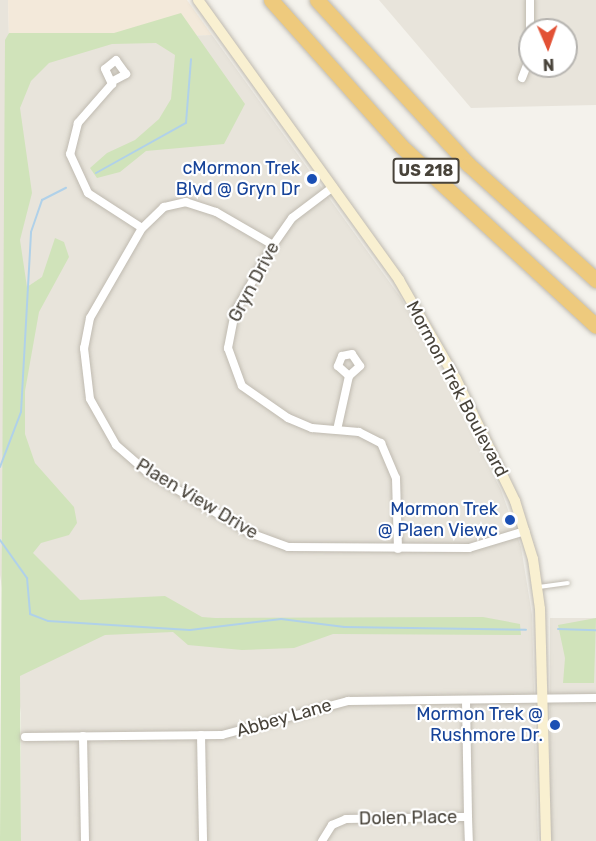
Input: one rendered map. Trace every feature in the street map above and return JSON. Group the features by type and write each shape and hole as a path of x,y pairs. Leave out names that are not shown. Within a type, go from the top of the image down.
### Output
{"highway":[{"name":"US 218","path":"271,0 401,146 596,326"},
{"name":"US 218","path":"317,0 468,164 596,280"}],"main road":[{"name":"Mormon Trek Boulevard","path":"198,0 333,187 431,332 500,467 525,531 538,587 542,629 546,841"}],"street":[{"path":"530,0 530,18"},
{"path":"113,81 78,123 71,162 88,193 142,228"},
{"name":"Gryn Drive","path":"333,187 292,218 273,245 231,323 230,362 242,386 269,406 300,424 371,437 389,453 396,478 398,549"},
{"name":"Plaen View Drive","path":"273,245 216,212 186,202 164,207 142,228 90,318 84,348 90,399 116,445 146,471 272,542 311,550 469,548 525,531"},
{"path":"337,430 349,376"},
{"name":"Abbey Lane","path":"25,737 201,735 234,732 333,703 596,698"},
{"name":"Dolen Place","path":"466,700 469,841"},
{"path":"201,735 204,841"},
{"path":"83,736 85,841"},
{"name":"Dolen Place","path":"322,841 332,825 346,819 468,817"}],"lane":[{"path":"538,587 568,583"}],"shaded area":[{"path":"0,0 8,0 9,39 212,35 401,298 501,490 521,547 532,615 538,841 21,841 21,713 0,575"},
{"path":"8,0 187,0 212,35 9,39"},
{"path":"379,0 596,0 596,105 471,108"},
{"path":"550,618 596,618 596,841 550,841"}],"green space":[{"path":"181,13 245,104 224,144 146,151 120,172 97,178 90,168 107,153 135,140 159,119 171,99 175,55 156,43 112,44 49,63 31,81 20,108 32,193 20,240 27,287 42,277 55,238 64,242 69,257 39,312 25,391 25,434 35,463 74,507 77,523 69,535 41,543 33,553 80,600 165,596 202,617 215,618 483,617 520,624 521,635 333,634 294,648 242,650 188,645 173,632 105,635 20,676 21,841 0,841 5,40 9,33 114,33"},
{"path":"596,618 594,683 563,683 565,658 558,625"}],"waterway":[{"path":"96,173 186,123 191,59"},
{"path":"0,467 21,412 31,232 42,200 66,188"},
{"path":"0,540 27,578 30,614 48,621 190,630 281,619 344,627 526,630"},
{"path":"558,629 596,630"}],"place":[{"name":"cMormon Trek Blvd @ Gryn Dr","path":"312,179"},
{"name":"Mormon Trek @ Plaen Viewc","path":"510,520"},
{"name":"Mormon Trek @ Rushmore Dr.","path":"555,725"}]}
